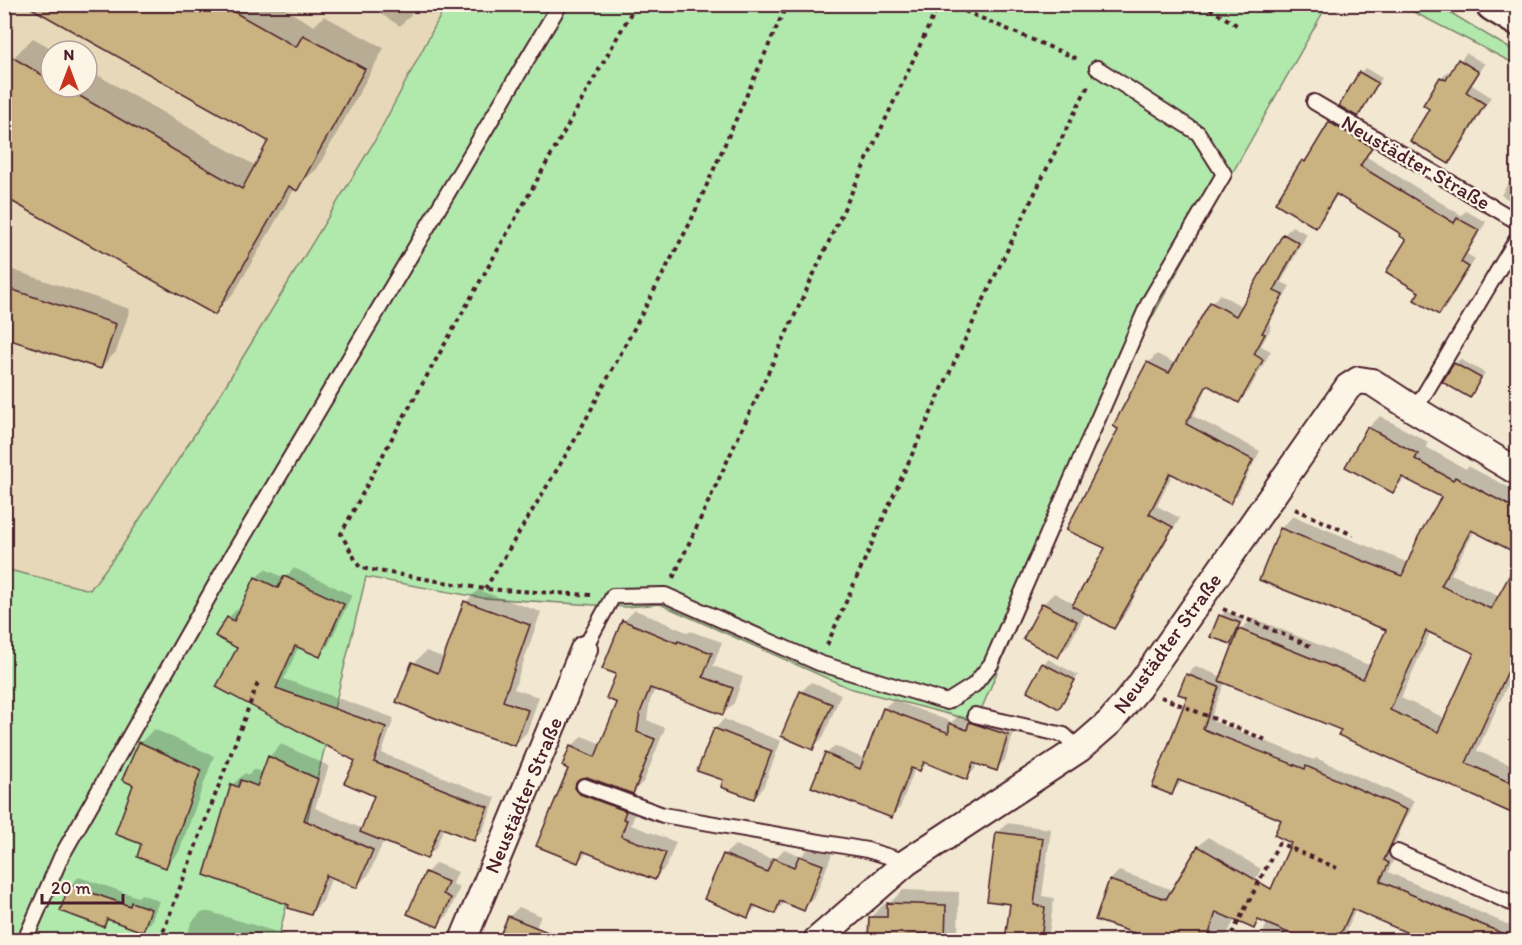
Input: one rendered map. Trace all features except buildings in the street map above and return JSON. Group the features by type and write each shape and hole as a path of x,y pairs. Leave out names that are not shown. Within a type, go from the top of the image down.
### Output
{"highway":[{"path":"1493,4 1518,19"}],"street":[{"name":"Neustädter Straße","path":"817,940 907,862 1079,749 1110,722 1138,688 1348,387 1359,380 1372,382 1518,471"},
{"name":"Neustädter Straße","path":"463,940 584,649"}],"lane":[{"path":"25,940 61,857 230,558 560,4"},
{"path":"584,649 613,596 665,595 819,663 947,702 974,685 991,664 1149,302 1224,174 1198,133 1097,68"},
{"name":"Neustädter Straße","path":"1314,102 1518,222"},
{"path":"1415,410 1518,237"},
{"path":"975,715 1064,735 1079,749"},
{"path":"584,786 663,815 867,850 907,862"},
{"path":"1397,852 1518,906"}],"path":[{"path":"613,596 485,589 360,568 341,534 392,438 636,4"},
{"path":"485,589 576,438 690,223 787,4"},
{"path":"665,595 939,4"},
{"path":"1202,4 1240,27"},
{"path":"819,663 914,448 1029,203 1097,68 949,5"},
{"path":"1270,497 1353,535"},
{"path":"1200,600 1310,646"},
{"path":"160,940 259,680"},
{"path":"1138,688 1266,740"},
{"path":"1232,934 1279,843 1337,868"}],"shaded area":[{"path":"5,5 446,5 374,142 213,406 121,548 90,590 5,569"}],"green space":[{"path":"446,5 1327,5 1131,356 981,710 970,708 967,719 849,688 660,604 627,607 483,598 366,577 278,940 5,940 5,569 90,590 121,548 213,406 374,142"},
{"path":"1400,5 1438,5 1517,53 1517,65"}]}
